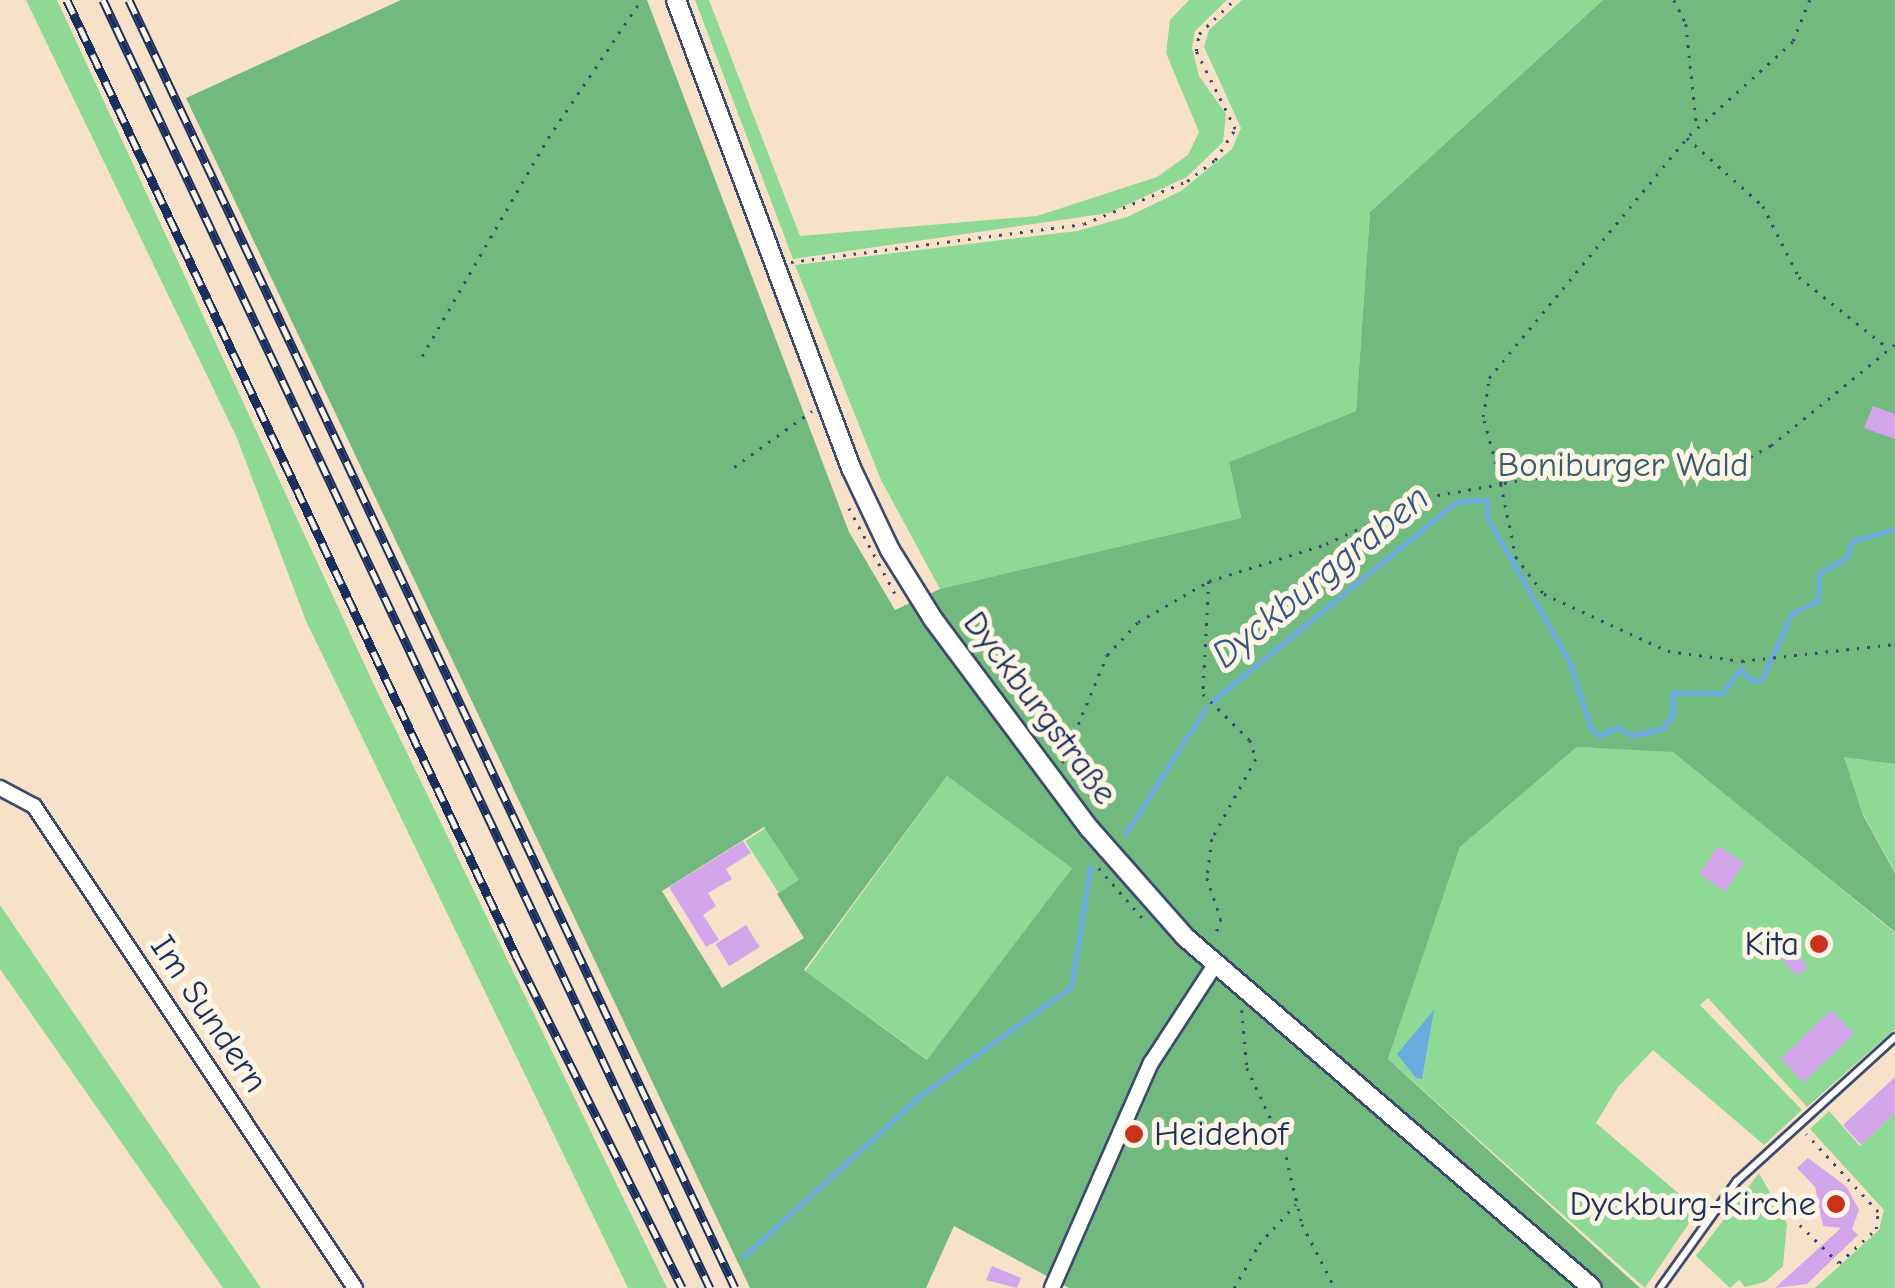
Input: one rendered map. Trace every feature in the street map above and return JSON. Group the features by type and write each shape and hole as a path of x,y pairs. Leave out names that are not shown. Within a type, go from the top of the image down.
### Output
{"street":[{"name":"Dyckburgstraße","path":"676,0 845,452 890,550 1088,828 1215,965 1592,1288"},
{"name":"Im Sundern","path":"0,788 34,806 356,1288"},
{"path":"1052,1288 1151,1063 1215,965"}],"lane":[{"path":"1660,1288 1737,1181 1895,1037"}],"path":[{"path":"422,356 548,138 640,0"},
{"path":"787,262 1084,224 1187,181 1214,160 1235,128 1196,51 1200,34 1234,0"},
{"path":"1674,0 1689,39 1697,129"},
{"path":"1810,0 1793,42 1687,138 1489,378 1483,417 1516,557 1544,594 1668,651 1760,658 1895,644"},
{"path":"1687,138 1763,206 1799,277 1890,349"},
{"path":"784,247 793,280"},
{"path":"1050,756 1060,769 1098,672 1120,638 1209,581 1326,544 1427,497 1652,460 1740,463 1771,446 1895,345"},
{"path":"734,467 813,410"},
{"path":"1209,581 1203,694 1250,740 1256,759 1212,839 1207,878 1221,919 1210,944"},
{"path":"1242,1010 1247,1068 1276,1123 1297,1202 1335,1288"},
{"path":"1798,1125 1878,1212 1876,1229 1838,1264 1800,1225"},
{"path":"1234,1288 1259,1244 1297,1202"}],"green space":[{"path":"26,0 57,0 375,687 667,1288 628,1288 306,621 237,438"},
{"name":"Boniburger Wald","path":"401,0 647,0 849,532 895,610 940,589 1241,518 1229,462 1356,411 1370,212 1603,0 1895,0 1895,764 1844,757 1863,815 1895,873 1895,932 1673,752 1577,747 1460,847 1388,1059 1640,1288 1069,1288 954,1226 926,1288 750,1288 186,98","holes":["947,776 1072,868 927,1060 804,970","764,827 799,880 777,894 804,938 722,988 662,891"]},
{"path":"695,0 709,0 800,236 1037,216 1157,177 1188,155 1199,132 1166,53 1170,20 1189,0 1227,0 1195,31 1192,48 1199,76 1226,114 1223,142 1187,177 1109,213 793,259"},
{"path":"1242,0 1603,0 1370,212 1356,411 1229,462 1241,518 940,589 881,480 795,265 1077,231 1127,217 1181,191 1232,149 1241,128 1204,47 1209,30"},
{"path":"1577,747 1673,751 1895,933 1895,1029 1807,1107 1708,998 1700,1005 1802,1110 1764,1145 1653,1050 1618,1087 1596,1123 1698,1210 1645,1288 1388,1059 1460,847"},
{"path":"1843,756 1895,764 1895,872 1863,814"},
{"path":"947,776 1072,867 931,1062 805,971"},
{"path":"767,827 801,879 779,893 745,841"},
{"path":"0,905 261,1288 223,1288 0,969"},
{"path":"1829,1111 1860,1146 1895,1113 1895,1288 1815,1288 1879,1230 1884,1210 1810,1129"},
{"path":"1759,1173 1787,1223 1783,1266 1765,1282 1745,1287 1739,1280 1730,1288 1696,1256"}],"water":[{"path":"1434,1010 1422,1079 1416,1078 1397,1054"}],"building":[{"path":"1873,406 1895,414 1895,439 1864,428"},
{"path":"743,841 751,853 726,869 732,879 708,893 716,906 703,915 719,940 706,947 669,887"},
{"path":"1718,846 1744,863 1725,891 1699,875"},
{"path":"746,925 760,947 729,966 715,944"},
{"path":"1787,945 1808,966 1798,976 1777,955"},
{"path":"1831,1010 1854,1034 1804,1082 1781,1059"},
{"path":"1895,1077 1895,1113 1861,1145 1843,1125"},
{"name":"Dyckburg-Kirche","path":"1808,1158 1847,1187 1859,1210 1852,1229 1858,1235 1807,1284 1775,1288 1841,1228 1823,1226 1815,1187 1797,1168"},
{"path":"992,1266 1021,1278 1017,1288 986,1280"}],"waterway":[{"name":"Dyckburggraben","path":"1211,702 1456,502 1487,500 1487,517 1570,663 1590,727 1600,736 1616,727 1631,735 1645,733 1663,728 1673,714 1672,693 1722,693 1740,669 1752,681 1762,679 1792,613 1818,601 1819,573 1846,558 1852,541 1895,529"},
{"name":"Dyckburggraben","path":"1125,834 1206,708"},
{"name":"Dyckburggraben","path":"744,1256 921,1095 1071,987 1090,868"}],"railway":[{"path":"67,0 516,956 682,1288"},
{"path":"103,0 710,1288"},
{"path":"129,0 735,1288"}],"place":[{"name":"Kita","path":"1819,944"},
{"name":"Heidehof","path":"1134,1134"},
{"name":"Dyckburg-Kirche","path":"1836,1204"}]}
